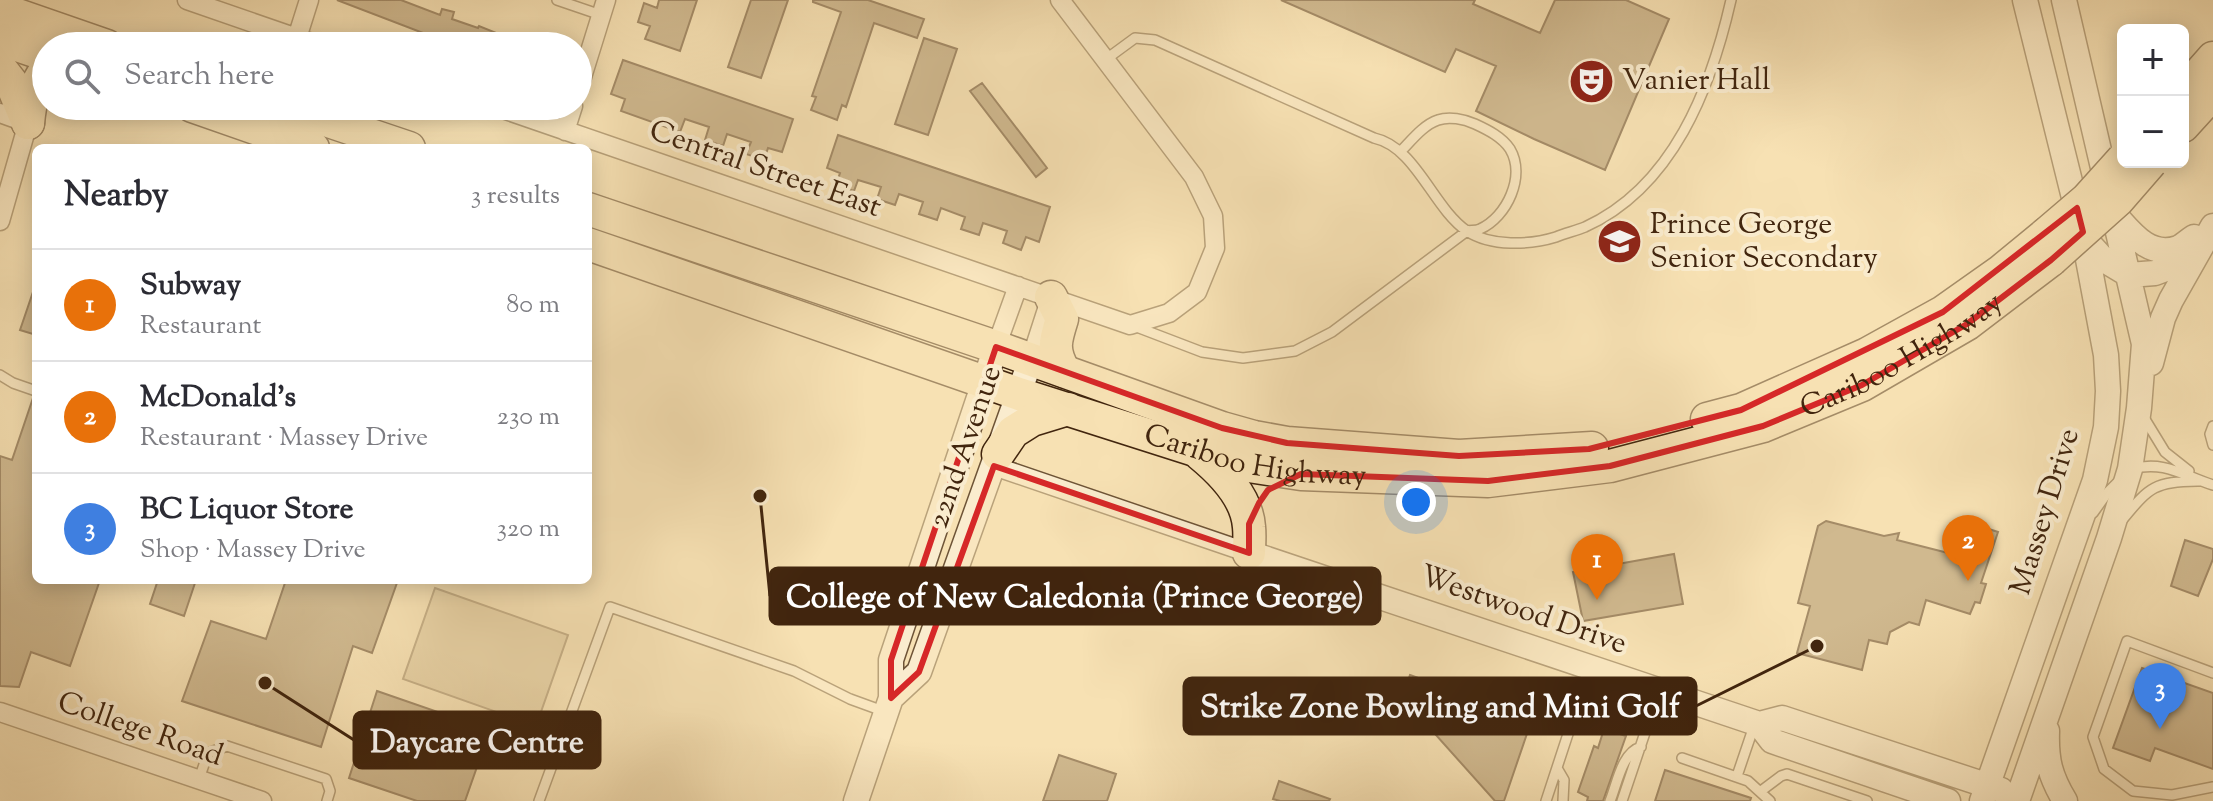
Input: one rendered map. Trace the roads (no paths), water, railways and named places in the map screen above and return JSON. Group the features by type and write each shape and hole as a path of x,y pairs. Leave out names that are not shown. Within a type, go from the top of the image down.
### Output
{"highway":[{"path":"0,9 32,11 70,32"},
{"path":"0,39 32,50"},
{"path":"2189,85 2213,58"},
{"path":"0,68 11,82 26,114"},
{"path":"2189,119 2213,93"},
{"path":"26,114 32,95"},
{"path":"232,120 301,144"},
{"path":"326,120 397,144"},
{"name":"Cariboo Highway","path":"592,245 1019,394 1242,465 1301,474 1488,481 1610,466 1763,426 1862,385 1967,324 2048,247 2117,166"},
{"name":"Cariboo Highway","path":"592,210 1031,359 1222,428 1287,443 1459,456 1589,449 1741,410 1867,354 1943,312 2001,271 2048,247 2118,200 2146,168"},
{"path":"1051,297 1062,319 1055,350 1064,371"},
{"path":"996,460 1013,432 1032,420 1068,409"},
{"path":"1195,450 1219,470 1234,488 1249,538"},
{"path":"1249,538 1259,503 1268,490 1301,474"}],"street":[{"path":"187,0 280,32"},
{"path":"299,32 309,0"},
{"path":"1060,0 1194,177 1213,216 1215,248 1197,292 1169,313 1130,325"},
{"name":"Massey Drive","path":"1985,793 2095,480 2106,427 2108,391 2106,355 2084,238 2025,0"},
{"path":"2021,800 2130,469 2144,344 2064,0"},
{"path":"592,46 604,8"},
{"path":"0,221 26,114"},
{"name":"Central Street East","path":"534,120 1130,325"},
{"path":"565,131 569,120"},
{"path":"2114,213 2148,248 2160,251 2178,248 2213,225"},
{"path":"2084,238 2104,260 2129,275 2155,273 2176,265 2213,225"},
{"path":"2139,408 2163,318 2177,285 2213,225"},
{"name":"22nd Avenue","path":"856,801 889,705 891,660 1018,286"},
{"name":"22nd Avenue","path":"889,705 919,672 1051,297"},
{"name":"Westwood Drive","path":"996,460 1249,538 1659,691 1757,723 1782,718 1985,793 2021,800"},
{"path":"2048,711 2046,755 2051,776 2065,801"},
{"name":"College Road","path":"0,712 262,801"},
{"name":"Westwood Drive","path":"1757,723 1772,741 1948,801"}],"lane":[{"path":"557,0 604,8"},
{"path":"1105,60 1135,38 1155,40 1374,138 1389,141 1467,231 1496,241 1519,243 1546,240 1584,227 1608,214 1630,198 1662,163 1690,123 1710,77 1731,0"},
{"path":"1130,325 1202,352 1243,358 1295,351 1332,332 1467,231 1480,229 1509,202 1516,179 1512,152 1504,141 1489,130 1469,121 1436,120 1400,152"},
{"path":"0,375 32,390"},
{"path":"2139,408 2165,452 2201,481"},
{"path":"2213,426 2210,440 2213,445"},
{"path":"2073,542 2108,492 2130,469 2141,466 2175,468 2213,485"},
{"path":"2109,538 2140,499 2153,488 2170,481 2201,481"},
{"path":"539,801 610,607 794,671 850,699 889,705"},
{"path":"2213,673 2127,641 2093,737 2104,769 2133,791 2172,795 2213,787"},
{"path":"1546,801 1590,667"},
{"path":"1622,801 1659,691"},
{"path":"1737,776 1757,723"},
{"path":"199,779 208,753 227,746 326,779 330,791 327,801"},
{"path":"1610,801 1627,757 1633,749 1641,747"},
{"path":"1682,758 1748,781 1770,801"},
{"path":"1557,768 1564,780 1563,801"},
{"path":"1761,791 1787,774 1867,801"}],"place":[{"name":"Vanier Hall","path":"1591,81"},
{"name":"Prince George Senior Secondary","path":"1619,242"},
{"name":"College of New Caledonia (Prince George)","path":"760,496"},
{"name":"McDonald's","path":"1968,581"},
{"name":"Subway","path":"1597,600"},
{"name":"Strike Zone Bowling and Mini Golf","path":"1817,646"},
{"name":"Daycare Centre","path":"265,683"},
{"name":"BC Liquor Store","path":"2160,729"}]}
